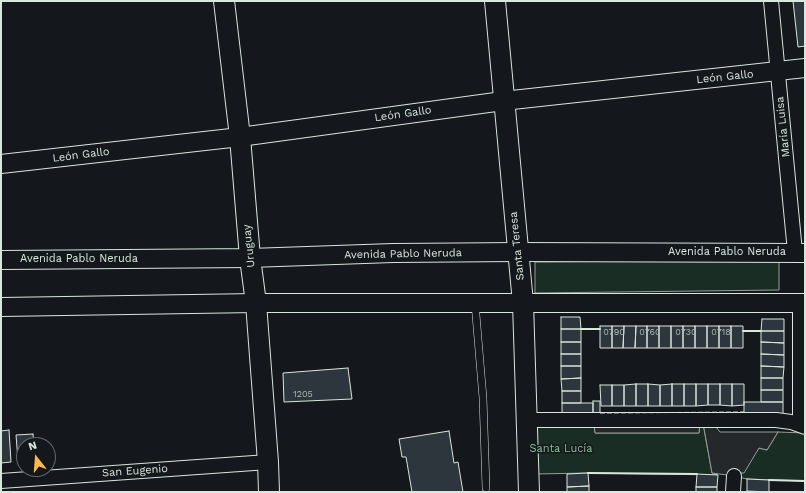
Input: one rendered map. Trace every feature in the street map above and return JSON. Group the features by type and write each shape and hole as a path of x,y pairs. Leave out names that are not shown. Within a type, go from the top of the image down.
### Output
{"main road":[{"name":"Uruguay","path":"224,1 240,136 250,258 256,302 269,492"},
{"name":"Santa Teresa","path":"495,1 503,101 523,303 529,492"}],"street":[{"name":"María Luisa","path":"771,1 800,253"},
{"name":"León Gallo","path":"1,164 240,136 503,101 805,68"},
{"name":"Avenida Pablo Neruda","path":"1,260 250,258 393,253 800,253"},
{"path":"1,307 256,302 803,303 802,426 776,420 527,420"},
{"name":"San Eugenio","path":"1,481 268,462"},
{"path":"733,492 734,476"}],"lane":[{"path":"475,303 483,398 486,488"}],"green space":[{"path":"779,260 779,290 535,293 535,262"},
{"name":"Santa Lucía","path":"535,423 594,424 595,433 699,433 700,423 703,423 712,473 718,475 588,473 536,474"},
{"path":"778,432 805,433 805,481 747,479 734,476 732,473 759,448 767,450"},
{"path":"715,440 726,465 721,471"}],"shaded area":[{"path":"700,423 699,433 595,433 594,424"},
{"path":"703,423 713,423 720,432 778,432 767,450 759,448 744,473 733,473 734,476 712,473"}],"building":[{"path":"793,1 805,1 805,46 798,47"},
{"path":"561,317 580,317 581,329 561,329"},
{"path":"762,319 784,319 784,331 761,331"},
{"path":"600,326 612,326 612,348 600,348"},
{"path":"612,326 624,326 623,348 612,348"},
{"path":"624,326 636,326 635,348 623,348"},
{"path":"636,326 647,326 647,348 635,348"},
{"path":"647,326 659,326 659,348 647,348"},
{"path":"659,326 671,326 671,348 659,348"},
{"path":"671,326 683,326 683,348 671,348"},
{"path":"683,326 695,326 695,348 683,348"},
{"path":"695,326 707,326 707,348 695,348"},
{"path":"707,326 719,326 719,348 707,348"},
{"path":"719,326 731,326 731,348 719,348"},
{"path":"731,326 743,326 743,348 731,348"},
{"path":"561,329 581,329 581,342 561,342"},
{"path":"761,331 784,331 784,343 761,342"},
{"path":"561,342 581,342 581,354 561,354"},
{"path":"761,342 784,343 784,355 761,354"},
{"path":"561,354 581,354 581,366 561,366"},
{"path":"761,354 784,355 784,367 761,366"},
{"path":"561,366 581,366 581,378 561,379"},
{"path":"761,366 784,367 783,378 761,378"},
{"path":"348,368 352,399 284,402 283,373"},
{"path":"581,378 581,391 562,391 561,379"},
{"path":"761,378 783,378 783,390 761,390"},
{"path":"636,384 636,406 624,406 624,385"},
{"path":"636,384 648,384 648,406 636,406"},
{"path":"648,384 660,385 660,406 648,406"},
{"path":"672,384 672,406 660,406 660,385"},
{"path":"672,384 684,384 684,406 672,406"},
{"path":"684,384 696,384 696,406 684,406"},
{"path":"696,384 708,384 708,405 696,406"},
{"path":"708,384 720,384 720,405 708,405"},
{"path":"720,384 732,384 732,406 720,405"},
{"path":"732,384 744,384 744,405 732,406"},
{"path":"600,385 612,385 612,406 601,406"},
{"path":"612,385 624,385 624,406 612,406"},
{"path":"761,390 783,390 783,402 761,402"},
{"path":"562,391 581,391 581,403 562,403"},
{"path":"593,401 600,401 600,413 593,414"},
{"path":"744,402 783,402 783,414 744,414"},
{"path":"562,403 593,403 593,415 562,415"},
{"path":"9,430 11,462 1,463 1,431"},
{"path":"449,431 454,463 458,462 463,492 412,492 406,457 402,457 399,439"},
{"path":"33,434 33,437 16,437 16,435"},
{"path":"588,473 589,486 567,487 567,474"},
{"path":"697,474 718,475 717,487 696,487"},
{"path":"747,479 769,480 769,492 747,491"},
{"path":"589,486 589,492 567,492 567,487"},
{"path":"696,487 717,487 717,492 696,492"}],"fence":[{"path":"600,413 744,412"}],"wall":[{"path":"581,329 600,329"},
{"path":"743,331 761,331"},
{"path":"588,473 697,474"},
{"path":"769,480 805,481"}]}
